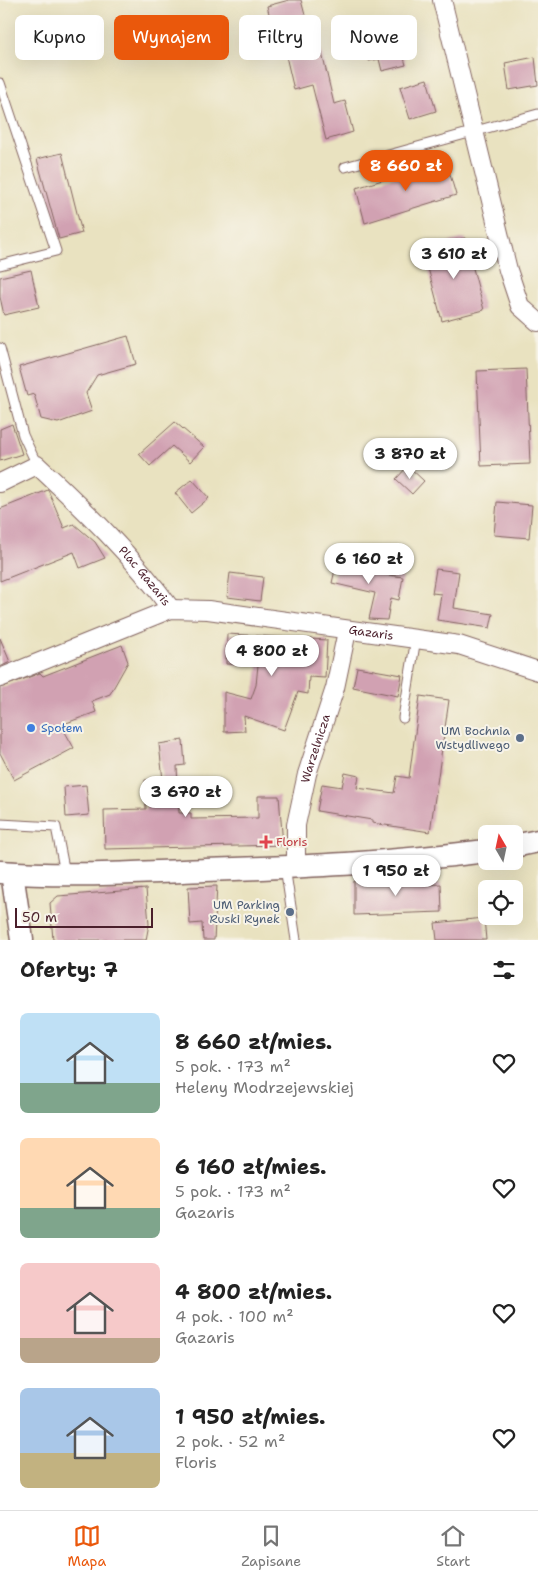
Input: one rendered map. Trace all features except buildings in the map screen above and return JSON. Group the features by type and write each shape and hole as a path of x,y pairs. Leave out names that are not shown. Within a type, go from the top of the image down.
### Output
{"street":[{"path":"442,0 508,270 520,306 538,322"},
{"path":"0,483 37,465"},
{"name":"Plac Gazaris","path":"0,678 171,609 156,588 76,501 37,465"},
{"name":"Gazaris","path":"171,609 208,610 347,631 416,638 459,645 538,671"},
{"name":"Warzelnicza","path":"290,867 307,774 335,688 347,631"},
{"path":"523,844 538,841"},
{"path":"22,940 6,873 65,874 290,867 407,861 478,852"}],"lane":[{"path":"0,83 56,251 0,265"},
{"path":"345,167 538,114"},
{"path":"0,348 23,435 37,465"},
{"path":"403,718 416,638"},
{"path":"0,824 56,827 65,874"},
{"path":"290,867 296,940"}],"place":[{"name":"Społem","path":"31,728"},
{"name":"UM Bochnia Wstydliwego","path":"520,738"},
{"name":"Floris","path":"266,842"},
{"name":"UM Parking Ruski Rynek","path":"290,912"}]}
